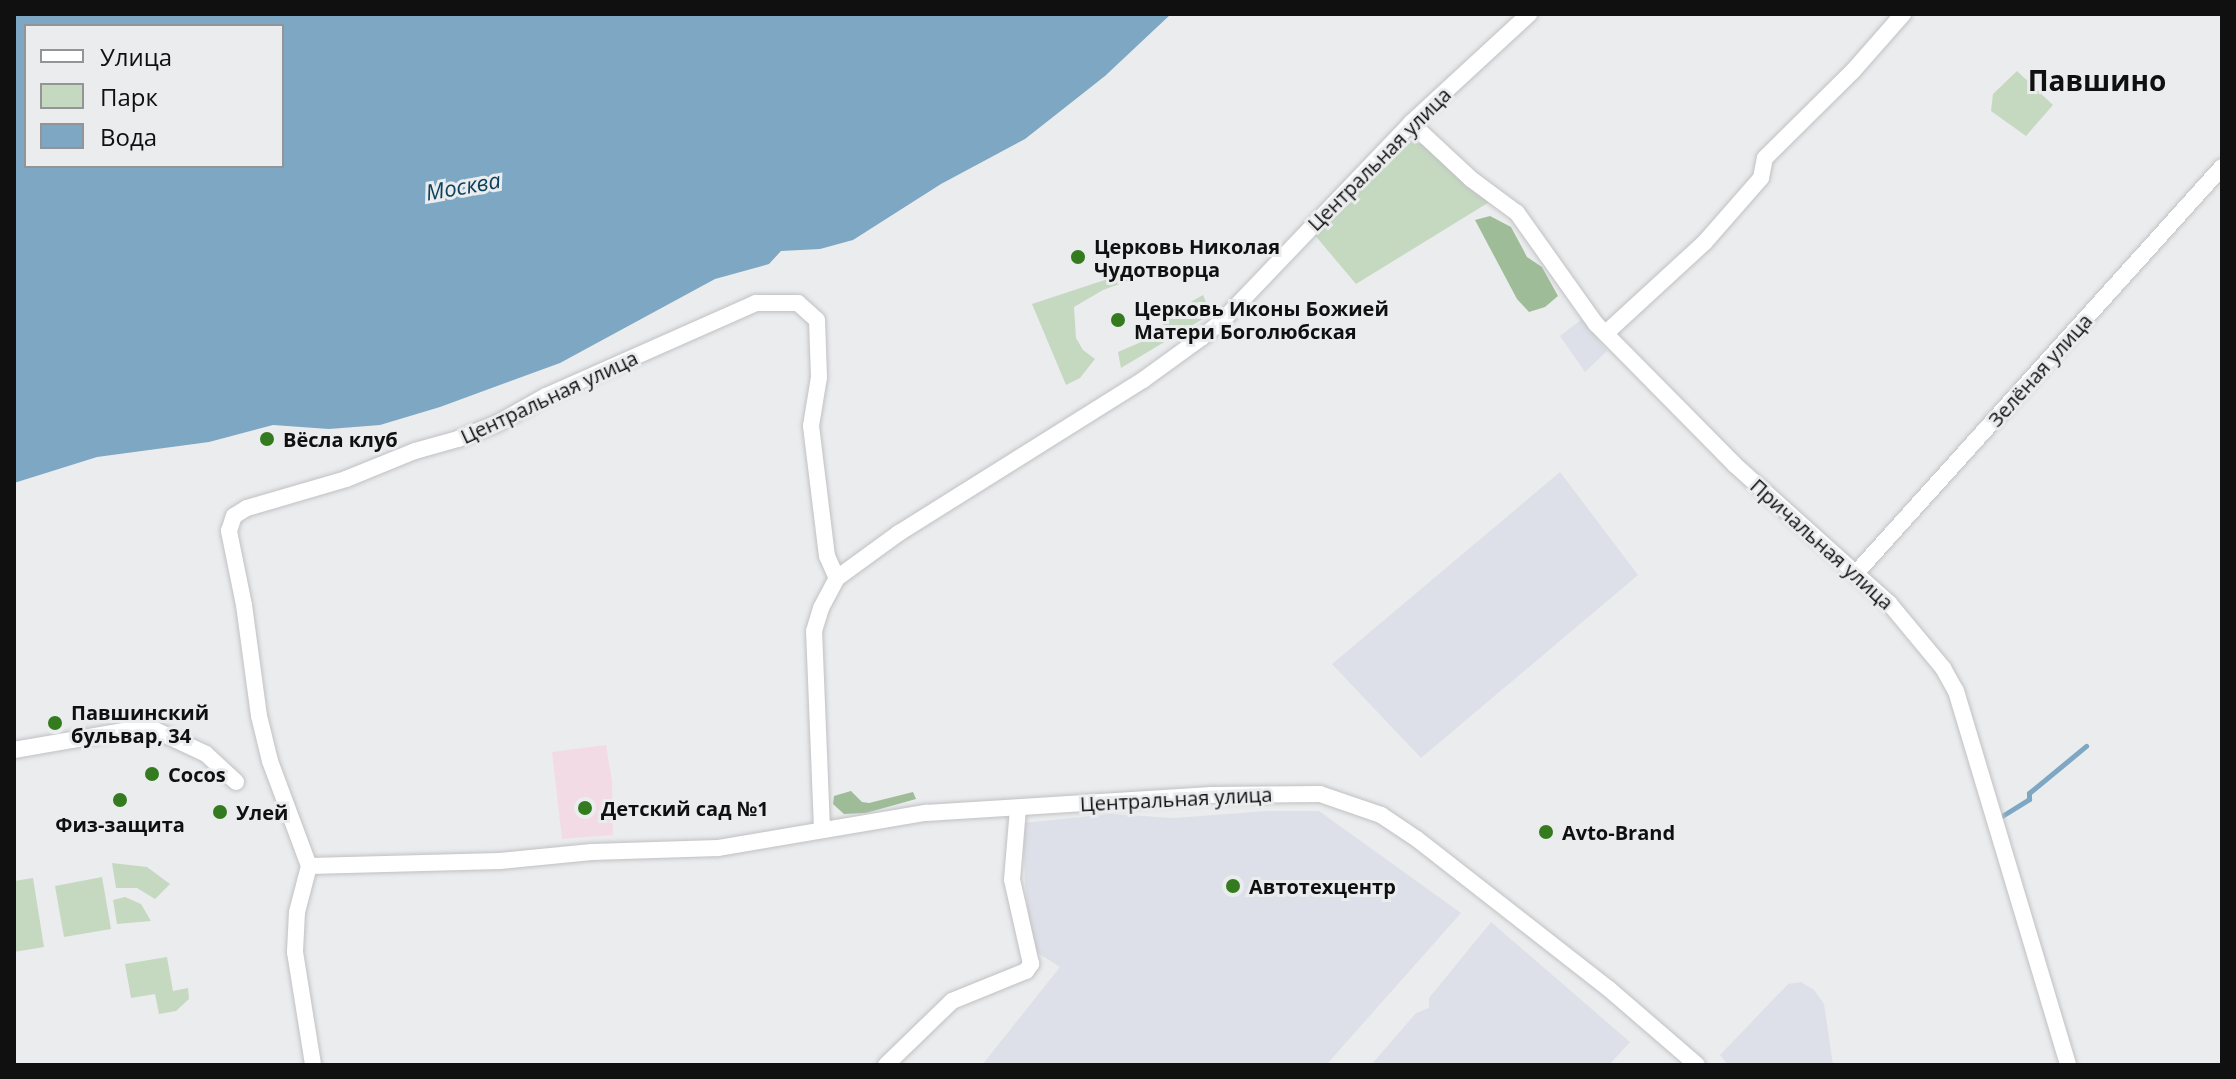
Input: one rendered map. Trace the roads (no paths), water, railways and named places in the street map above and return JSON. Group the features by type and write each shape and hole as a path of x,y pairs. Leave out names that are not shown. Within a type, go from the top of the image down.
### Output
{"street":[{"name":"Центральная улица","path":"1529,14 1411,123 1223,320 1201,338 1143,380 899,533 837,578 821,608 814,631 822,829 926,813 1239,794 1320,794 1343,799 1381,815 1417,839 1609,989 1697,1065"},
{"path":"1606,333 1705,242 1761,178 1765,158 1853,71 1903,14"},
{"name":"Причальная улица","path":"1411,123 1471,179 1517,213 1606,333 1735,465 1857,572 1919,635 1956,691 2068,1065"},
{"name":"Зелёная улица","path":"1857,572 2222,167"},
{"name":"Центральная улица","path":"309,866 270,761 259,716 244,605 229,531 234,516 247,508 346,479 415,451 498,423 546,396 756,303 798,303 817,320 819,377 811,426 827,556 837,578"},
{"path":"14,750 134,729 155,730 206,754 236,782"},
{"path":"886,1065 952,1001 1026,971 1031,964 1012,880 1018,808"},
{"path":"313,1065 295,952 297,912 309,866 500,861 592,852 718,848 822,829"}],"water":[{"name":"Москва","path":"14,14 1171,14 1105,76 1025,139 941,184 853,240 820,249 781,251 769,264 715,279 560,363 440,407 380,425 329,429 273,425 209,442 97,457 14,483"}],"waterway":[{"path":"2002,816 2029,799 2029,793 2086,746"}],"place":[{"name":"Церковь Николая Чудотворца","path":"1078,257"},
{"name":"Церковь Иконы Божией Матери Боголюбская","path":"1118,320"},
{"name":"Вёсла клуб","path":"267,439"},
{"name":"Павшинский бульвар, 34","path":"55,723"},
{"name":"Cocos","path":"152,774"},
{"name":"Физ-защита","path":"120,800"},
{"name":"Детский сад №1","path":"585,808"},
{"name":"Улей","path":"220,812"},
{"name":"Avto-Brand","path":"1546,832"},
{"name":"Автотехцентр","path":"1233,886"}],"district":[{"name":"Павшино","path":"2097,80"}]}
